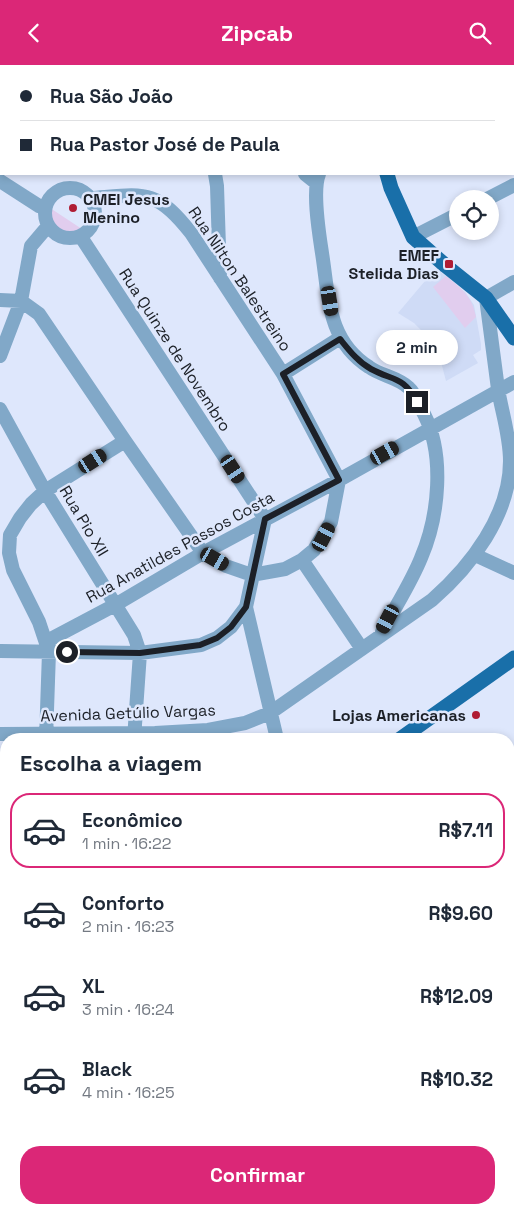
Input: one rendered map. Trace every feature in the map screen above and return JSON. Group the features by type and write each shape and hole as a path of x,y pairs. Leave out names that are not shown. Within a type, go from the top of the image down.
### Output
{"main road":[{"path":"387,175 398,206 413,237 486,298 514,338"},
{"path":"408,733 514,658"}],"street":[{"path":"215,175 220,278"},
{"path":"313,177 319,235 332,317 340,339 352,355 370,369 401,381 411,389 430,427 436,450 437,484 434,514 422,558 380,634"},
{"path":"0,181 45,208"},
{"path":"499,193 514,185"},
{"path":"65,188 77,188 91,198 95,219 81,237 62,237 48,226 45,208 51,195 56,191 65,188"},
{"name":"Rua Nilton Balestreino","path":"91,198 148,196 160,201 173,211 191,233 283,374 339,480"},
{"path":"413,237 449,219"},
{"path":"0,356 21,301 31,246 48,226"},
{"name":"Rua Quinze de Novembro","path":"81,237 265,519"},
{"path":"380,634 432,600 453,582 475,555 494,523 506,492 510,462 508,432 498,391 486,298 514,282"},
{"path":"0,300 21,301 39,314 124,441 204,553 226,566 252,575 285,569 302,560 314,550 331,522 339,480"},
{"path":"283,374 340,339"},
{"name":"Rua Anatildes Passos Costa","path":"46,648 204,553 514,382"},
{"name":"Rua Pio XII","path":"0,409 45,491 134,635 140,653 134,733"},
{"path":"43,733 46,648 39,622 13,570 8,553 10,535 31,504 45,491 124,441"},
{"path":"265,519 246,607 275,733"},
{"path":"475,555 514,573"},
{"path":"302,560 362,649"},
{"path":"0,651 46,648 140,653 200,645 217,638 231,627 246,607"},
{"name":"Avenida Getúlio Vargas","path":"171,733 208,730 245,723 270,713 362,649 380,634"}],"shaded area":[{"path":"47,206 85,231 71,237 63,236 48,221 46,214"},
{"path":"436,268 465,292 474,305 481,344 481,350 473,355 478,363 446,381 441,362 427,336 414,323 398,313"},
{"path":"446,276 466,293 472,304 476,317 465,328 433,287"}],"place":[{"name":"CMEI Jesus Menino","path":"73,208"},
{"name":"EMEF Stelida Dias","path":"449,264"},
{"name":"Lojas Americanas","path":"476,715"}],"route":[{"path":"67,652 140,653 200,645 217,638 231,627 246,607 265,519 339,480 283,374 340,339 352,355 370,369 401,381 411,389 417,402"}]}
